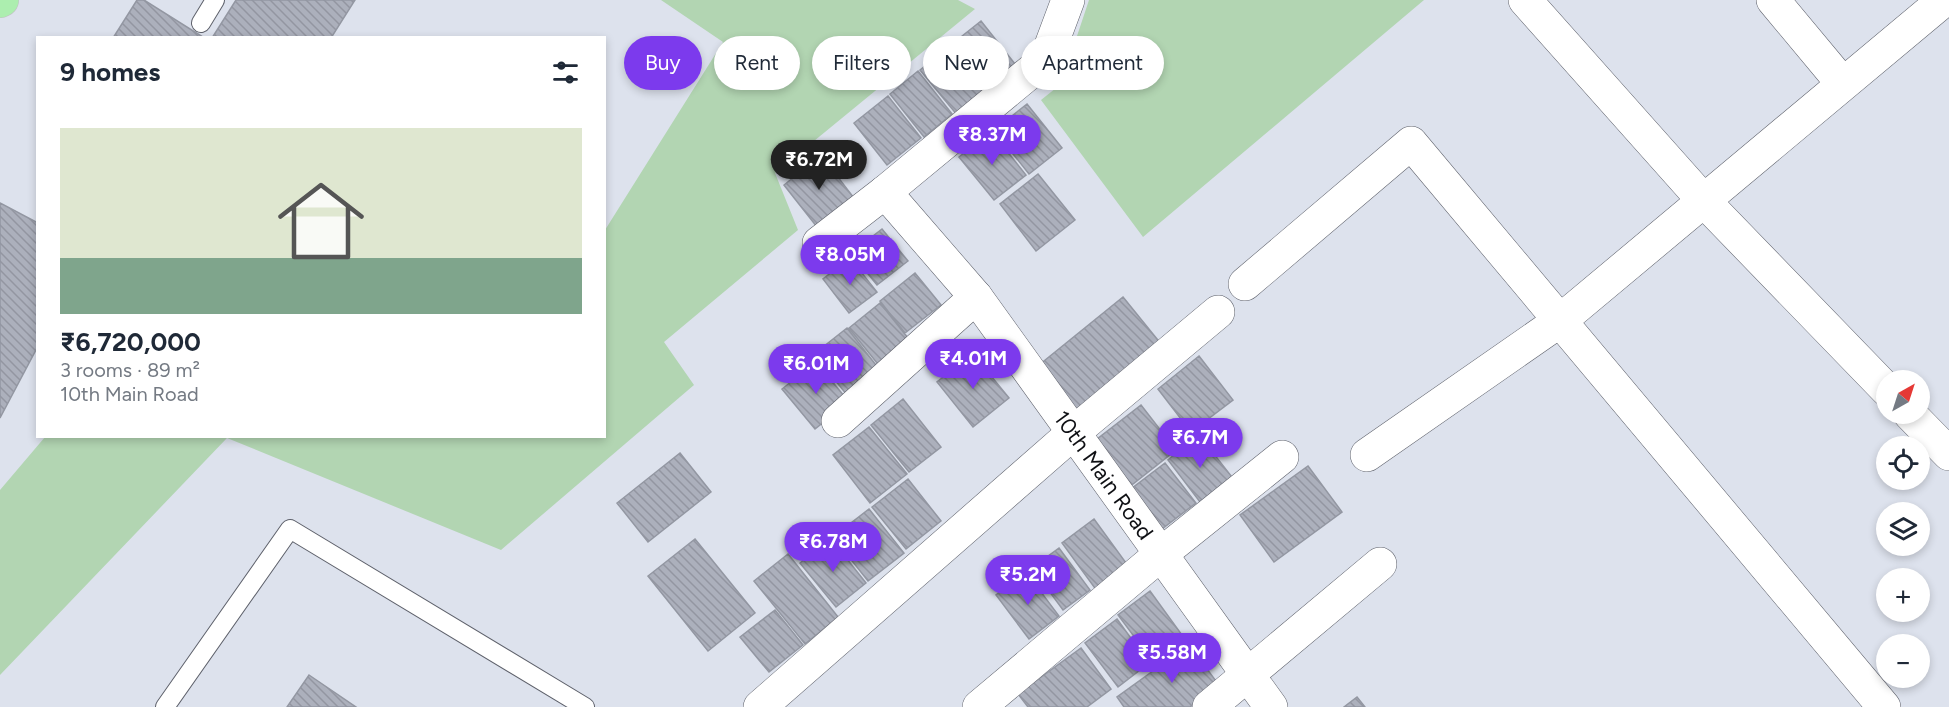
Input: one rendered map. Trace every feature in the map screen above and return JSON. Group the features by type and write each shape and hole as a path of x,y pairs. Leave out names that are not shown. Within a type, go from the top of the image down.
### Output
{"street":[{"path":"819,243 885,192 1046,59 1068,0"},
{"path":"1525,0 1704,201 1876,379"},
{"path":"1773,0 1844,84"},
{"path":"1367,455 1561,320 1944,0"},
{"path":"1245,284 1411,143 1884,707"},
{"name":"10th Main Road","path":"885,192 976,297 1271,707"},
{"path":"838,421 976,297"},
{"path":"760,707 1073,432 1218,312"},
{"path":"1920,424 1949,454"},
{"path":"980,707 1161,554 1282,457"},
{"path":"1209,707 1380,564"}],"lane":[{"path":"201,23 215,0"},
{"path":"165,707 290,530 585,707"}],"green space":[{"path":"661,0 958,0 975,9 942,36 923,36 923,52 911,61 911,36 812,36 812,90 876,90 775,173 798,230 664,342 694,385 501,550 227,438 606,438 606,228 693,90 702,90 702,75 714,56 714,90 800,90 800,36 714,36"},
{"path":"1089,0 1424,0 1143,237 1041,100 1054,90 1164,90 1164,36 1077,36"},
{"path":"44,438 227,438 0,675 0,490"}],"building":[{"path":"137,0 144,0 201,36 114,36"},
{"path":"236,0 355,0 332,36 213,36"},
{"path":"981,21 993,36 962,36"},
{"path":"1009,56 1019,69 1009,77"},
{"path":"918,71 923,77 923,90 933,90 952,114 924,137 890,94 895,90 911,90 911,77"},
{"path":"937,90 985,90 987,93 958,116"},
{"path":"888,96 921,138 887,165 854,123"},
{"path":"1027,104 1062,148 1029,174 994,130"},
{"path":"991,131 1026,175 994,200 959,157"},
{"path":"821,155 854,198 817,227 784,185"},
{"path":"1038,174 1075,220 1036,251 1000,204"},
{"path":"0,203 36,222 36,350 0,418"},
{"path":"882,229 908,261 877,285 851,253"},
{"path":"850,258 877,292 849,313 823,279"},
{"path":"915,273 941,305 905,333 880,301"},
{"path":"1123,297 1161,344 1073,416 1034,369"},
{"path":"880,303 912,343 881,368 849,328"},
{"path":"847,328 879,369 847,395 814,354"},
{"path":"973,354 1009,398 973,427 937,382"},
{"path":"1199,356 1233,400 1191,432 1158,389"},
{"path":"816,362 849,402 815,429 782,389"},
{"path":"903,399 941,447 909,472 871,425"},
{"path":"1141,405 1176,450 1128,488 1092,443"},
{"path":"869,427 907,474 870,503 833,455"},
{"path":"1199,435 1232,477 1200,502 1168,460"},
{"path":"680,453 711,492 648,542 617,503"},
{"path":"1165,463 1196,503 1162,529 1131,489"},
{"path":"1308,466 1342,512 1274,562 1240,515"},
{"path":"908,479 941,521 906,549 872,507"},
{"path":"869,509 904,553 868,581 833,537"},
{"path":"1094,519 1129,567 1097,591 1062,543"},
{"path":"695,539 755,613 708,651 648,576"},
{"path":"831,539 866,583 836,607 800,563"},
{"path":"1059,548 1090,590 1063,610 1032,568"},
{"path":"788,554 838,617 805,644 754,581"},
{"path":"1026,572 1059,616 1029,639 996,595"},
{"path":"1150,591 1182,635 1150,658 1118,615"},
{"path":"775,610 803,645 769,672 740,637"},
{"path":"1117,619 1149,663 1118,687 1085,643"},
{"path":"1189,645 1219,685 1190,707 1124,707 1117,697"},
{"path":"1081,648 1111,689 1087,707 1028,707 1018,694"},
{"path":"309,675 356,707 287,707"},
{"path":"1357,697 1365,707 1344,707"}]}
